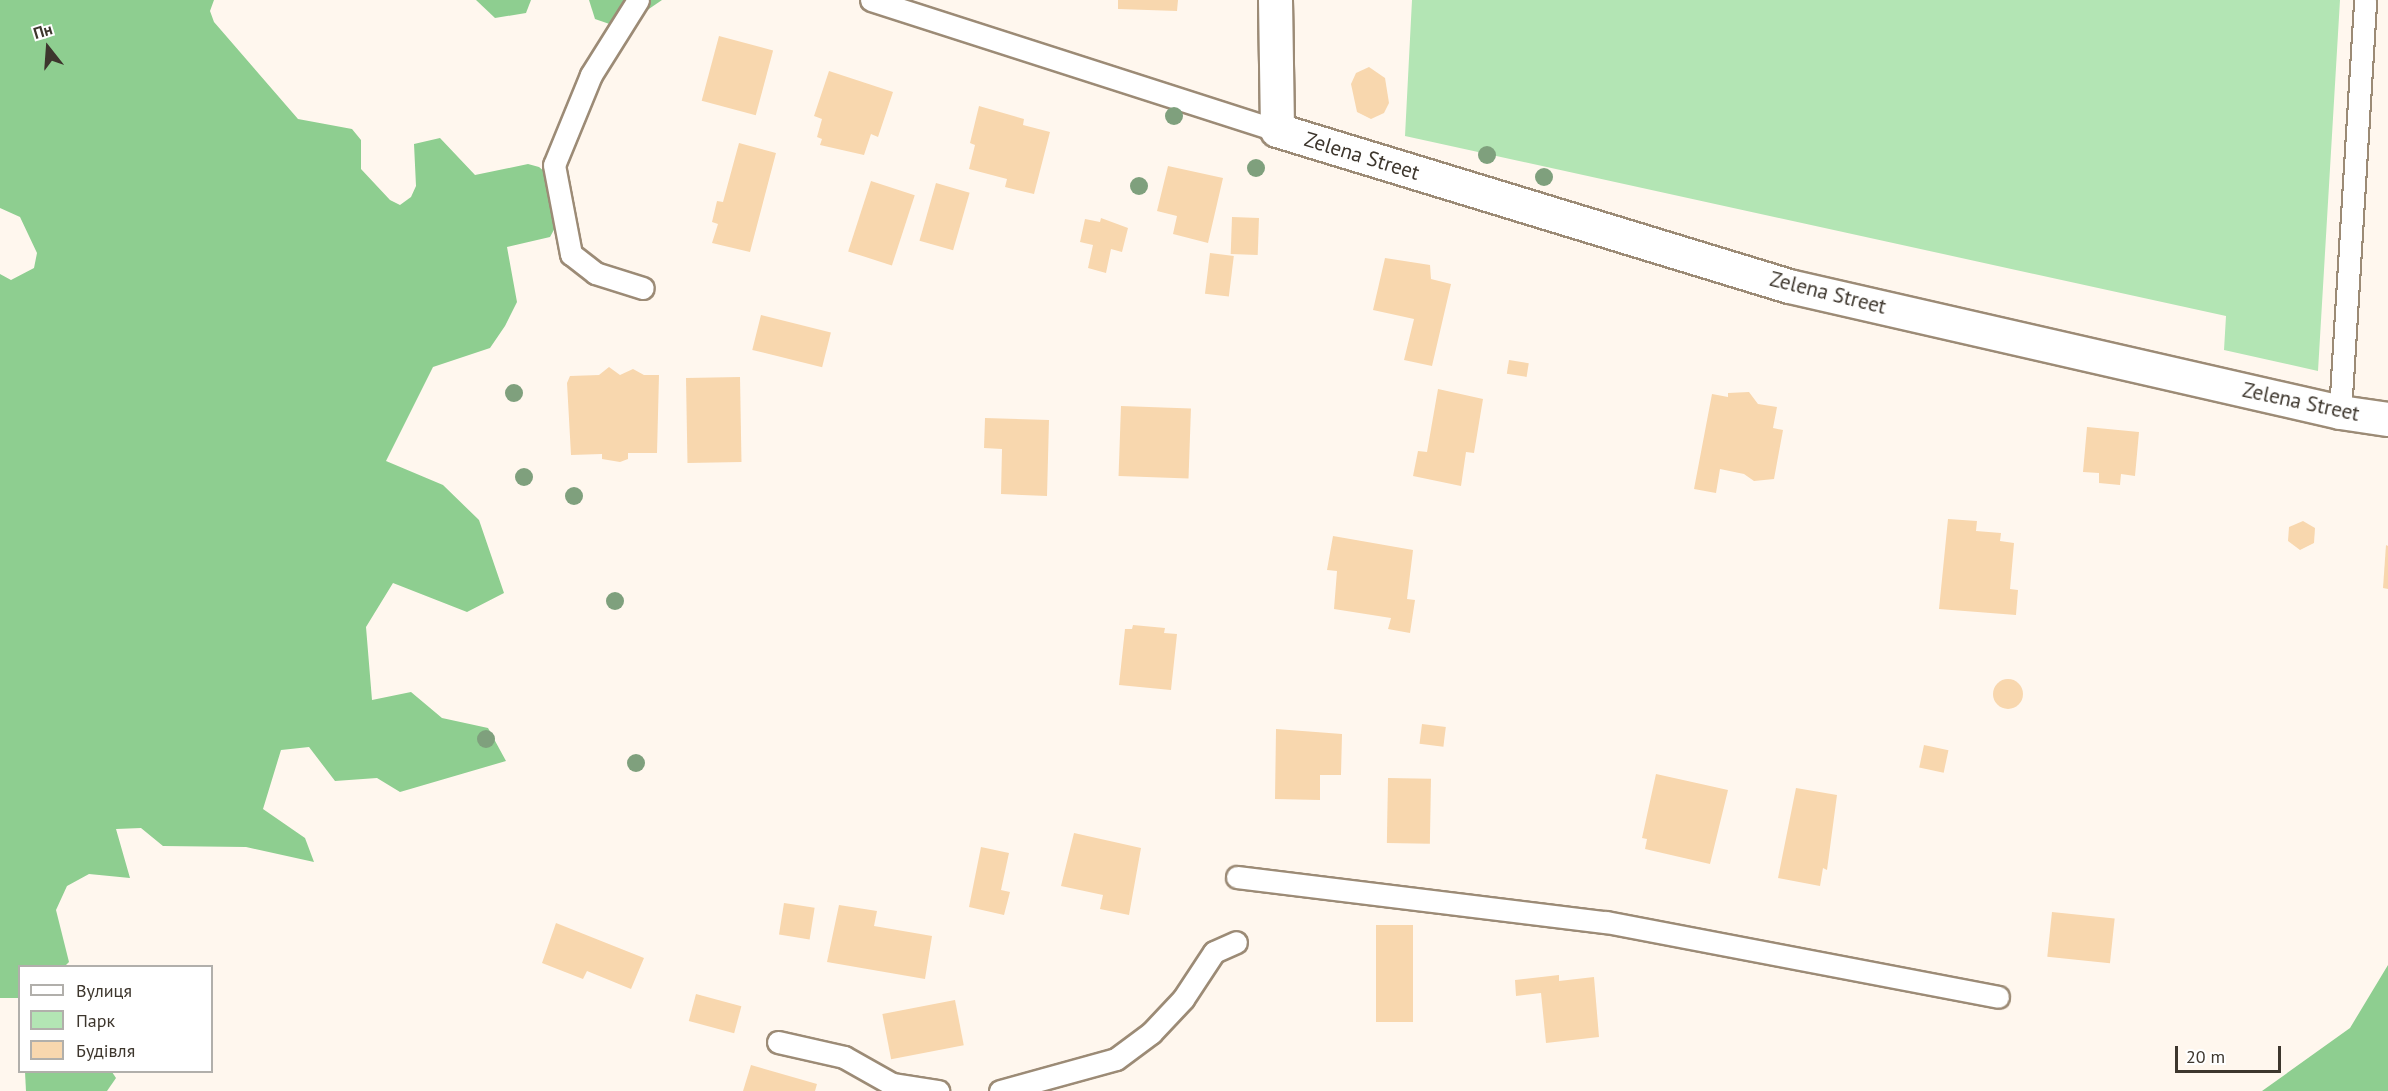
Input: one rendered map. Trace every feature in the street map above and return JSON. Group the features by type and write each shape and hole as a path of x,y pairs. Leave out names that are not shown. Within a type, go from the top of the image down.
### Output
{"street":[{"path":"1275,0 1277,130"},
{"name":"Zelena Street","path":"1277,130 1789,286 2340,412 2388,419"}],"lane":[{"path":"638,0 591,75 554,165 572,254 595,273 643,288"},
{"path":"871,0 1277,130"},
{"path":"2340,412 2365,0"},
{"path":"1237,877 1606,922 1998,997"},
{"path":"1000,1091 1116,1059 1167,1016 1214,952 1236,942"},
{"path":"778,1042 844,1057 892,1084 938,1091"}],"green space":[{"path":"0,0 214,0 210,11 214,22 298,119 352,129 361,140 361,169 390,200 400,205 411,197 416,186 414,144 440,138 475,175 528,164 539,167 568,191 568,204 550,237 507,247 517,302 505,326 490,348 433,367 386,461 443,485 479,520 504,593 467,612 393,583 366,627 372,700 411,692 442,718 488,728 506,761 400,792 377,778 335,781 309,747 281,750 263,809 305,838 314,862 246,847 163,846 141,828 116,829 130,878 89,874 67,886 56,910 69,962 66,965 18,965 18,998 0,998 0,274 11,280 34,268 37,253 20,217 0,208"},
{"path":"476,0 531,0 526,13 495,18"},
{"path":"589,0 662,0 621,28 595,19"},
{"path":"1412,0 2340,0 2318,371 2224,350 2226,316 1405,136"},
{"path":"2388,965 2388,1091 2262,1091 2350,1028"},
{"path":"25,1073 113,1073 116,1078 107,1091 26,1091"}],"building":[{"path":"1118,0 1178,0 1177,11 1118,9"},
{"path":"719,36 773,50 756,115 702,101"},
{"path":"1369,67 1385,78 1389,103 1384,113 1371,119 1357,112 1351,84 1356,73"},
{"path":"829,71 893,92 878,137 871,134 864,155 820,145 822,139 817,137 822,119 814,116"},
{"path":"979,106 1024,119 1023,125 1050,132 1034,194 1005,187 1007,179 969,169 975,145 970,143"},
{"path":"739,143 776,153 750,252 712,243 718,224 712,222 717,201 723,202"},
{"path":"1168,166 1223,178 1208,243 1173,234 1177,216 1157,211"},
{"path":"871,181 915,195 892,266 848,251"},
{"path":"936,183 970,193 953,250 919,241"},
{"path":"1232,217 1259,218 1258,255 1231,254"},
{"path":"1101,218 1128,228 1122,252 1111,249 1106,273 1088,268 1093,245 1080,242 1085,219 1100,222"},
{"path":"1210,253 1234,256 1229,297 1205,294"},
{"path":"1385,258 1430,265 1431,279 1451,284 1432,366 1404,360 1414,319 1373,310"},
{"path":"761,315 831,332 822,367 752,350"},
{"path":"1509,360 1529,363 1527,377 1507,374"},
{"path":"609,367 620,375 633,369 644,375 659,375 657,453 628,453 628,459 620,462 602,459 602,454 571,455 567,383 570,376 599,375"},
{"path":"740,377 741,462 687,463 686,378"},
{"path":"1438,389 1483,399 1474,453 1466,452 1461,486 1413,476 1418,451 1427,452"},
{"path":"1749,392 1758,404 1777,407 1773,428 1783,430 1774,479 1754,481 1744,474 1720,469 1716,493 1694,489 1712,394 1728,397 1728,393"},
{"path":"1121,406 1191,408 1189,478 1119,476"},
{"path":"985,418 1049,420 1047,496 1001,494 1002,449 984,448"},
{"path":"2087,427 2139,432 2135,476 2121,474 2120,485 2099,483 2099,473 2083,472"},
{"path":"1948,519 1977,521 1976,531 2001,533 2000,541 2014,543 2010,589 2018,590 2016,615 1939,609"},
{"path":"2303,521 2315,528 2314,543 2300,550 2288,541 2289,527"},
{"path":"1333,536 1413,550 1407,599 1415,600 1410,633 1388,629 1391,618 1334,609 1337,571 1327,570"},
{"path":"2386,545 2388,546 2388,589 2383,588"},
{"path":"1133,625 1165,628 1164,633 1177,634 1171,690 1119,685 1125,629 1132,629"},
{"path":"2008,679 2019,683 2023,694 2019,705 2008,709 1997,705 1993,694 1997,683"},
{"path":"1422,724 1446,727 1443,747 1420,744"},
{"path":"1276,729 1342,734 1341,775 1320,775 1320,800 1275,799"},
{"path":"1924,745 1948,750 1944,773 1919,767"},
{"path":"1656,774 1728,790 1710,864 1645,849 1647,839 1642,838"},
{"path":"1388,778 1431,779 1430,844 1387,843"},
{"path":"1796,788 1837,795 1827,870 1823,868 1820,886 1778,878"},
{"path":"1074,833 1141,848 1129,915 1100,909 1103,895 1061,886"},
{"path":"981,847 1009,853 1001,890 1010,892 1004,915 969,907"},
{"path":"784,903 815,908 810,939 779,935"},
{"path":"839,905 877,911 874,926 932,936 925,979 827,962"},
{"path":"2052,912 2115,919 2110,963 2047,957"},
{"path":"556,923 644,958 631,989 587,971 583,979 542,963"},
{"path":"1376,925 1413,925 1413,1022 1376,1022"},
{"path":"1559,975 1559,981 1594,977 1599,1037 1546,1043 1541,993 1516,996 1515,980"},
{"path":"696,994 741,1006 734,1033 689,1021"},
{"path":"955,1000 964,1045 891,1059 882,1014"},
{"path":"751,1065 817,1084 815,1091 743,1091"}]}
